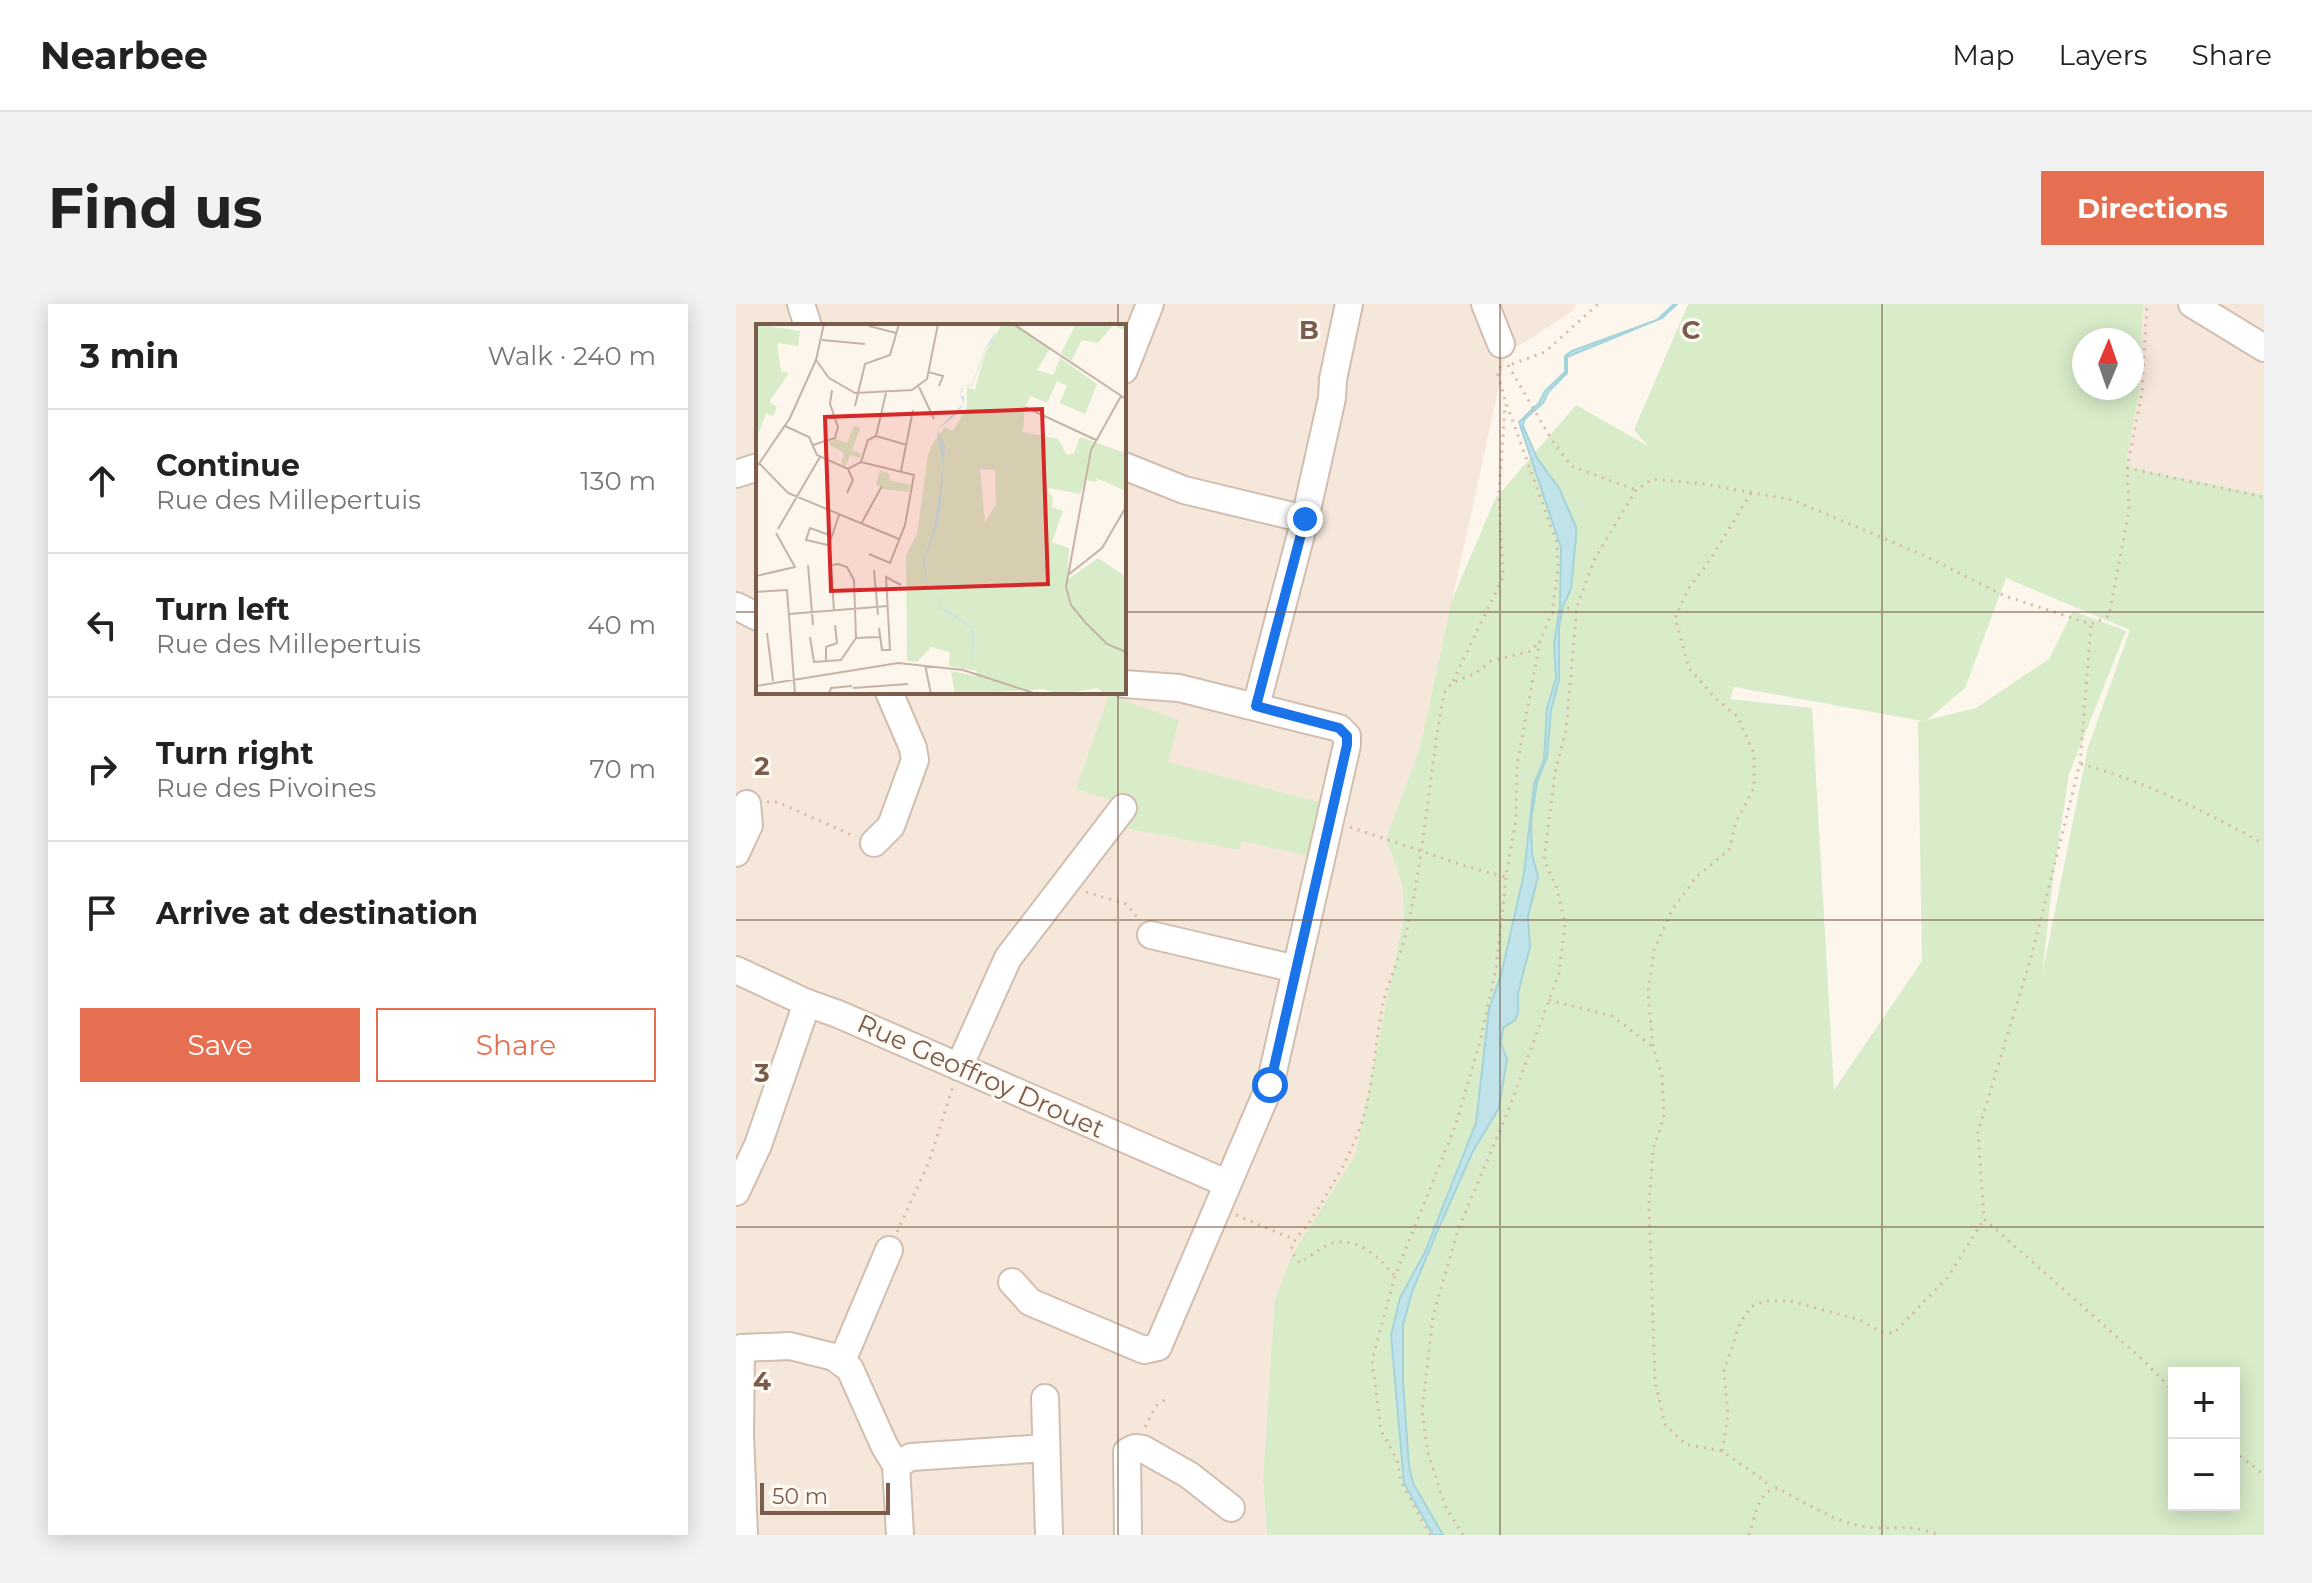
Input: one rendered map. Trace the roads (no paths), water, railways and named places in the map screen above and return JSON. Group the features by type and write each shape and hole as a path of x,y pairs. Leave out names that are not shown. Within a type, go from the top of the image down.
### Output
{"street":[{"path":"801,304 807,324"},
{"path":"1126,365 1150,304"},
{"path":"1256,706 1305,519 1349,304"},
{"path":"1485,304 1503,348"},
{"path":"2192,304 2264,348"},
{"path":"1126,467 1184,490 1305,519"},
{"path":"736,474 756,468"},
{"path":"736,606 756,616"},
{"path":"1012,1282 1030,1302 1144,1350 1158,1347 1270,1085 1347,745 1347,736 1339,728 1179,688 1126,684"},
{"path":"874,843 891,826 915,760 913,748 890,694"},
{"path":"736,853 749,825 747,804"},
{"path":"959,1067 1008,958 1123,808"},
{"path":"1151,935 1296,969"},
{"name":"Rue Geoffroy Drouet","path":"736,970 959,1067 1222,1195"},
{"path":"736,1192 747,1141 807,1003"},
{"path":"842,1361 889,1250"},
{"path":"744,1535 741,1348 790,1346 834,1357 850,1369 896,1465 900,1535"},
{"path":"1045,1398 1049,1535"},
{"path":"896,1465 911,1457 1046,1448"},
{"path":"1128,1535 1127,1452 1135,1448 1143,1449 1189,1475 1231,1508"}],"water":[{"path":"1677,304 1662,318 1567,357 1567,373 1549,391 1543,403 1524,420 1523,426 1537,458 1559,488 1576,527 1576,537 1571,589 1563,606 1559,627 1559,680 1551,710 1547,757 1537,782 1531,821 1532,854 1538,877 1528,916 1530,947 1518,993 1518,1013 1515,1020 1503,1028 1501,1043 1507,1059 1499,1108 1473,1151 1436,1234 1412,1292 1403,1325 1403,1383 1409,1466 1413,1483 1443,1535 1433,1535 1404,1483 1391,1335 1400,1298 1425,1252 1476,1123 1489,1009 1501,975 1524,874 1534,784 1544,760 1547,708 1556,678 1554,645 1560,606 1561,548 1519,422 1565,372 1565,356 1657,320"}]}
